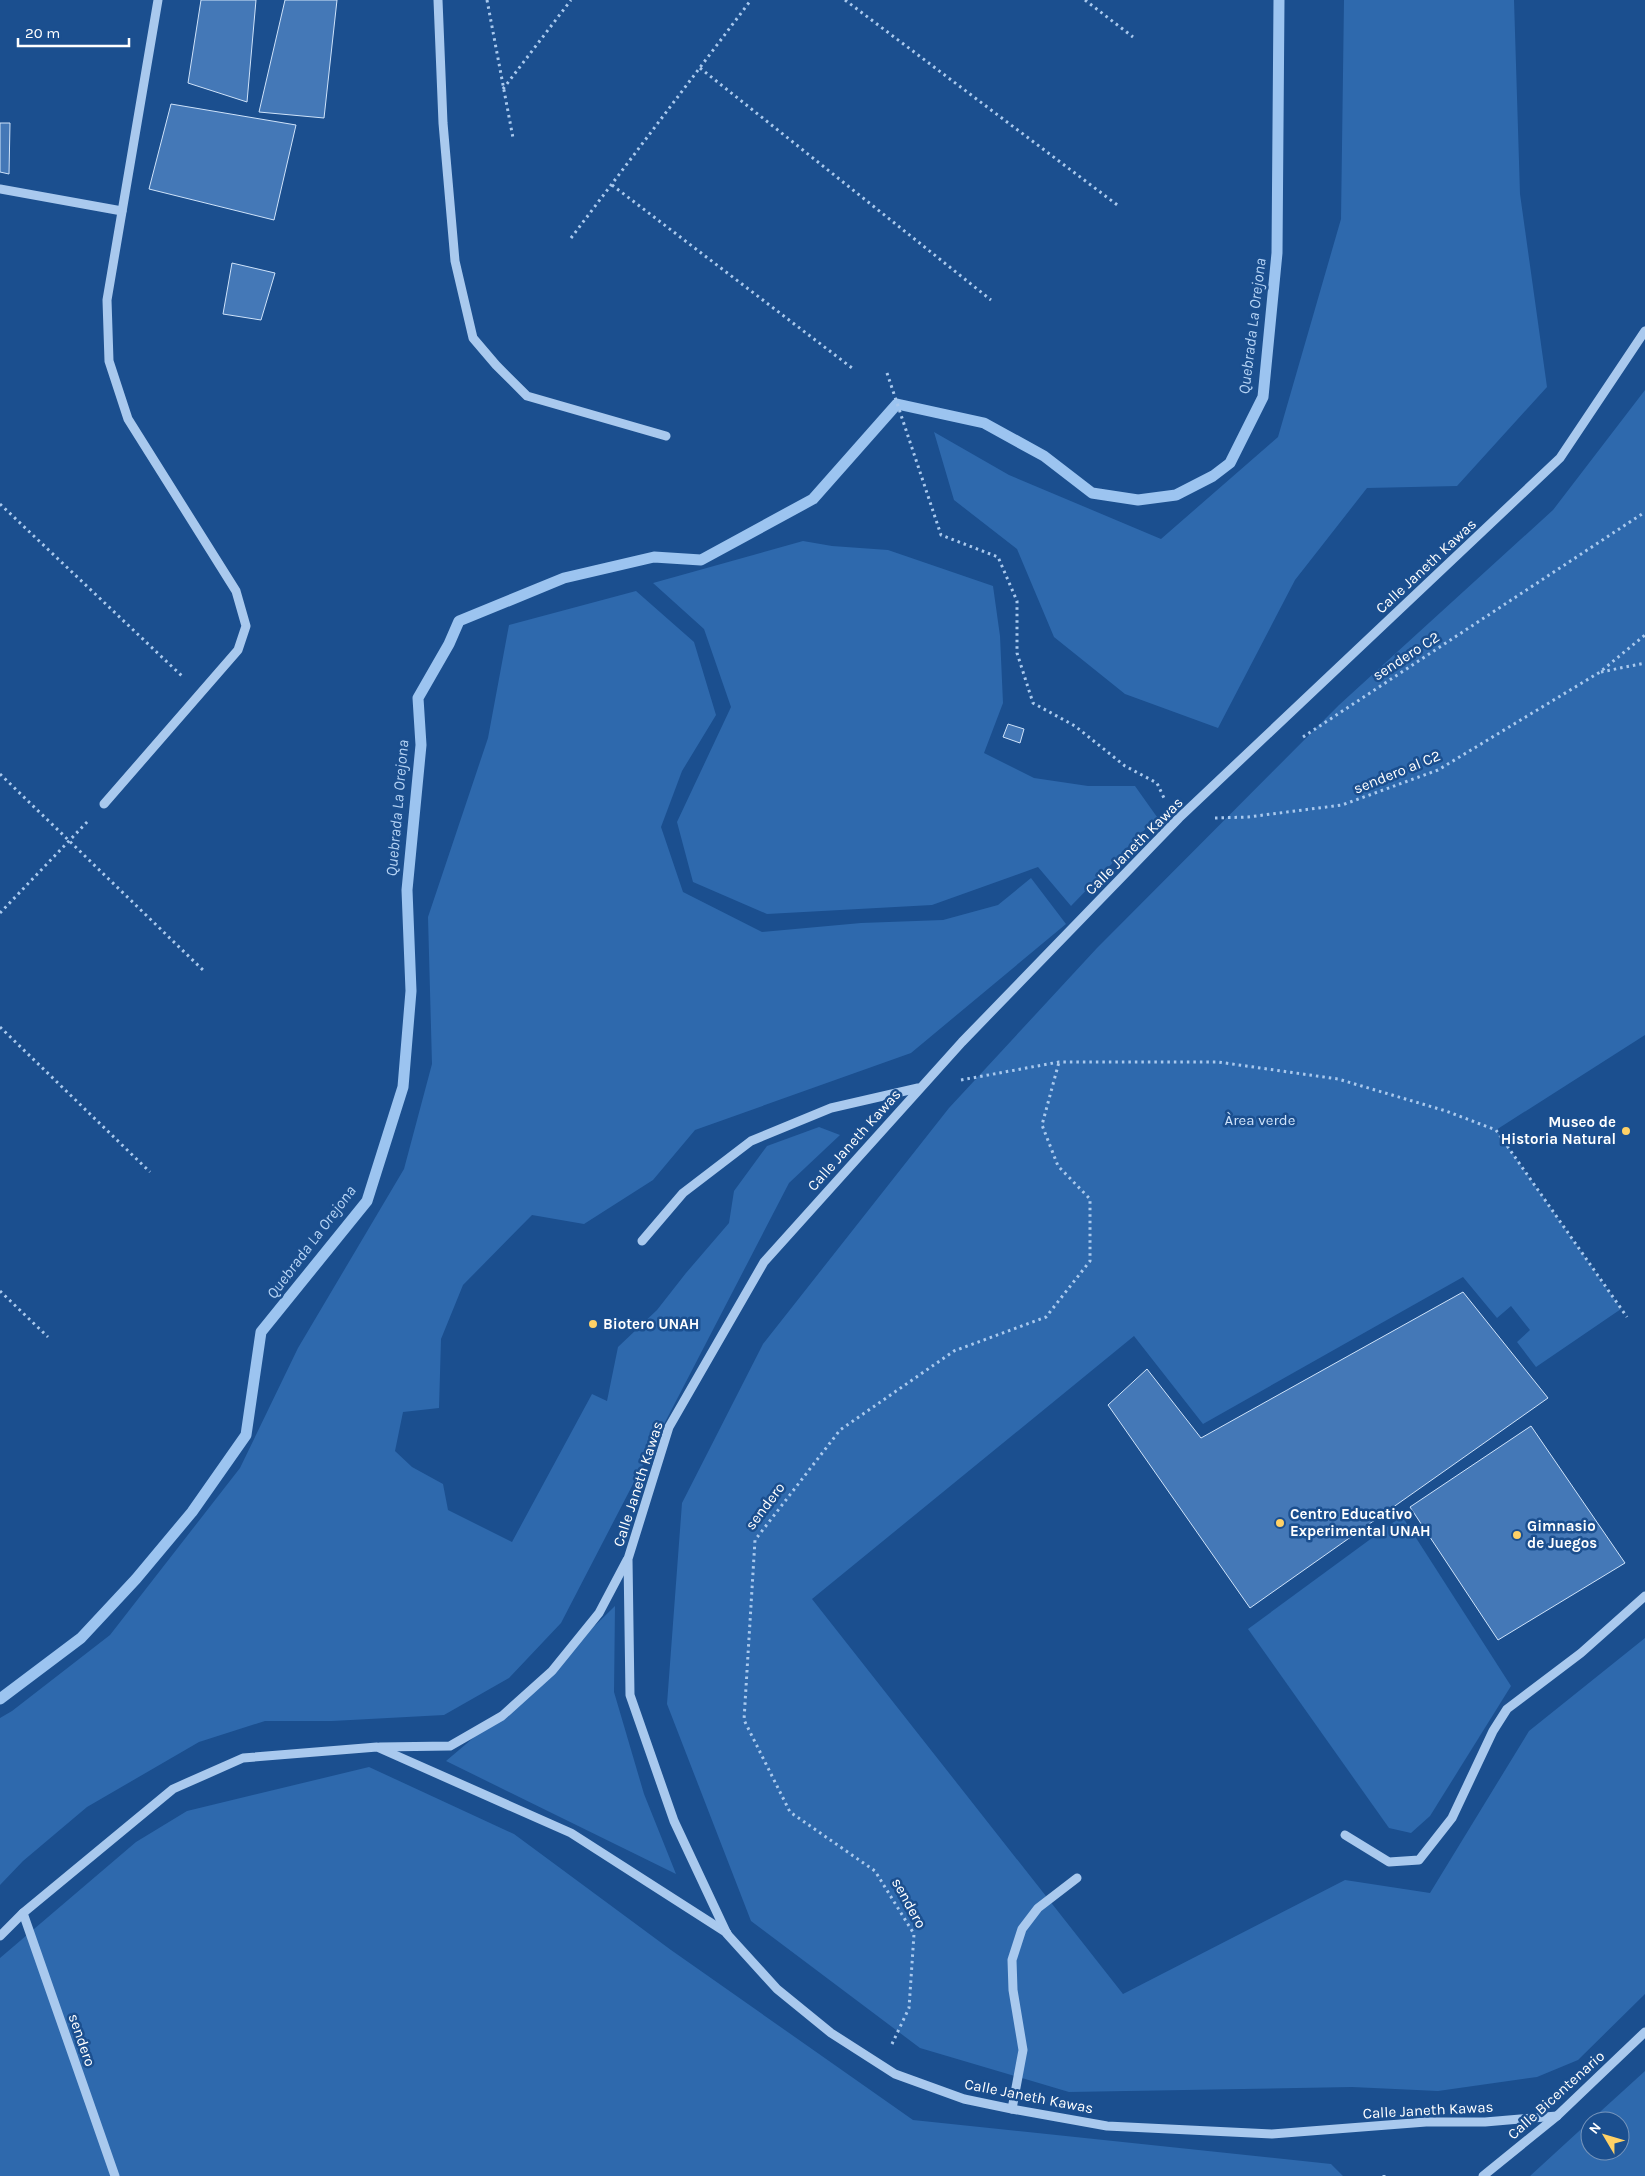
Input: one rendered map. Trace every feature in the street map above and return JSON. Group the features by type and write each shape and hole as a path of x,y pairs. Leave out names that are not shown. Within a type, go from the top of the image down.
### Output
{"street":[{"path":"104,804 238,650 246,626 236,591 128,419 110,361 107,300 158,0"},
{"path":"438,0 443,123 455,261 473,338 496,365 527,396 666,436"},
{"path":"0,190 122,211"},
{"name":"Calle Janeth Kawas","path":"1557,2116 1485,2122 1426,2122 1272,2134 1107,2126 1012,2110 964,2099 895,2074 831,2033 777,1989 727,1934 674,1821 630,1695 628,1559 668,1427 764,1262 918,1088 1179,818 1560,458 1645,331"},
{"path":"642,1241 682,1193 751,1141 831,1108 918,1088"},
{"path":"0,1936 24,1913 173,1789 243,1758 377,1747 450,1746 502,1716 552,1671 599,1613 628,1559"},
{"path":"1345,1835 1389,1862 1419,1860 1452,1818 1493,1731 1507,1709 1581,1654 1645,1596"},
{"path":"377,1747 571,1833 727,1934"},
{"path":"1012,2110 1023,2050 1013,1990 1012,1960 1022,1929 1038,1908 1077,1878"},
{"name":"sendero","path":"24,1913 115,2176"},
{"name":"Calle Bicentenario","path":"1483,2176 1557,2116 1645,2032"}],"path":[{"path":"487,0 513,138"},
{"path":"503,89 571,0"},
{"path":"571,238 752,0"},
{"path":"845,0 1120,207"},
{"path":"1085,0 1133,37"},
{"path":"700,68 991,300"},
{"path":"612,185 852,368"},
{"path":"887,373 941,535 998,557 1017,601 1017,653 1033,703 1075,726 1125,766 1157,783 1168,807 1179,818"},
{"path":"0,504 200,693"},
{"name":"sendero C2","path":"1296,742 1645,512"},
{"name":"sendero al C2","path":"1179,818 1248,817 1342,805 1438,770 1600,672 1645,635"},
{"path":"1600,672 1645,663"},
{"path":"0,774 204,972"},
{"path":"0,913 104,804"},
{"path":"0,1027 150,1172"},
{"path":"918,1088 1059,1062 1218,1062 1338,1079 1446,1111 1496,1130 1627,1317"},
{"name":"sendero","path":"881,2065 909,2008 914,1934 875,1870 790,1812 744,1720 755,1540 840,1430 954,1351 1046,1317 1090,1261 1090,1199 1058,1166 1042,1125 1059,1062"},
{"path":"0,1291 48,1337"}],"green space":[{"path":"1344,0 1514,0 1520,194 1547,387 1457,486 1367,488 1295,580 1218,728 1125,694 1054,637 1017,549 954,500 934,432 1009,475 1161,539 1278,437 1341,219"},
{"name":"Àrea verde","path":"1645,390 1645,1035 1496,1130 1621,1309 1536,1367 1517,1342 1530,1330 1511,1306 1497,1318 1463,1277 1203,1424 1134,1336 812,1599 1123,1994 1345,1880 1430,1893 1529,1731 1645,1638 1645,1994 1578,2060 1537,2077 1438,2091 1352,2087 1069,2092 920,2048 751,1921 667,1704 682,1503 763,1344 949,1108 1097,948 1339,705 1553,510"},
{"path":"803,541 832,546 888,550 993,586 1000,636 1003,703 984,753 1034,778 1088,786 1135,786 1157,817 1071,906 1038,867 932,905 767,914 693,882 677,822 731,707 704,629 653,583"},
{"path":"636,591 694,642 716,715 682,771 661,827 683,892 762,932 861,923 943,920 998,905 1031,878 1066,924 911,1053 695,1130 653,1180 584,1224 532,1215 463,1285 441,1339 439,1408 403,1412 395,1451 412,1467 443,1484 448,1510 512,1542 592,1394 607,1401 618,1347 657,1310 729,1223 734,1191 767,1146 819,1127 840,1135 789,1183 561,1623 509,1678 444,1715 332,1721 265,1721 199,1742 87,1807 23,1861 0,1885 0,1718 12,1711 110,1635 240,1468 298,1348 404,1169 432,1064 428,917 488,738 509,625"},
{"path":"1402,1516 1511,1686 1430,1816 1411,1833 1389,1828 1248,1629"},
{"path":"615,1606 614,1692 644,1794 676,1874 446,1761 524,1695"},
{"path":"369,1767 514,1834 671,1950 913,2120 1331,2164 1343,2176 0,2176 0,1958 136,1842 187,1811"},
{"path":"1645,2071 1645,2176 1530,2176 1580,2130 1580,2161 1630,2161 1630,2111 1601,2111"}],"building":[{"path":"201,0 256,0 247,102 188,83"},
{"path":"285,0 337,0 324,118 259,112"},
{"path":"171,104 296,125 274,220 149,189"},
{"path":"0,123 10,123 9,174 0,172"},
{"path":"232,263 275,273 261,320 223,314"},
{"path":"1008,724 1024,729 1020,743 1003,737"},
{"name":"Centro Educativo Experimental UNAH","path":"1463,1292 1548,1398 1250,1608 1108,1405 1147,1369 1201,1438"},
{"name":"Gimnasio de Juegos","path":"1531,1426 1625,1563 1498,1640 1410,1507"}],"waterway":[{"name":"Quebrada La Orejona","path":"0,1699 81,1638 136,1579 192,1512 246,1435 261,1332 367,1201 403,1087 411,991 407,890 421,745 418,698 449,644 459,621 564,578 654,557 701,560 813,499 897,404 984,423 1044,456 1092,493 1138,500 1176,495 1213,476 1230,463 1263,397 1277,253 1279,0"}],"place":[{"name":"Museo de Historia Natural","path":"1626,1131"},
{"name":"Biotero UNAH","path":"593,1324"},
{"name":"Centro Educativo Experimental UNAH","path":"1280,1523"},
{"name":"Gimnasio de Juegos","path":"1517,1535"}]}
